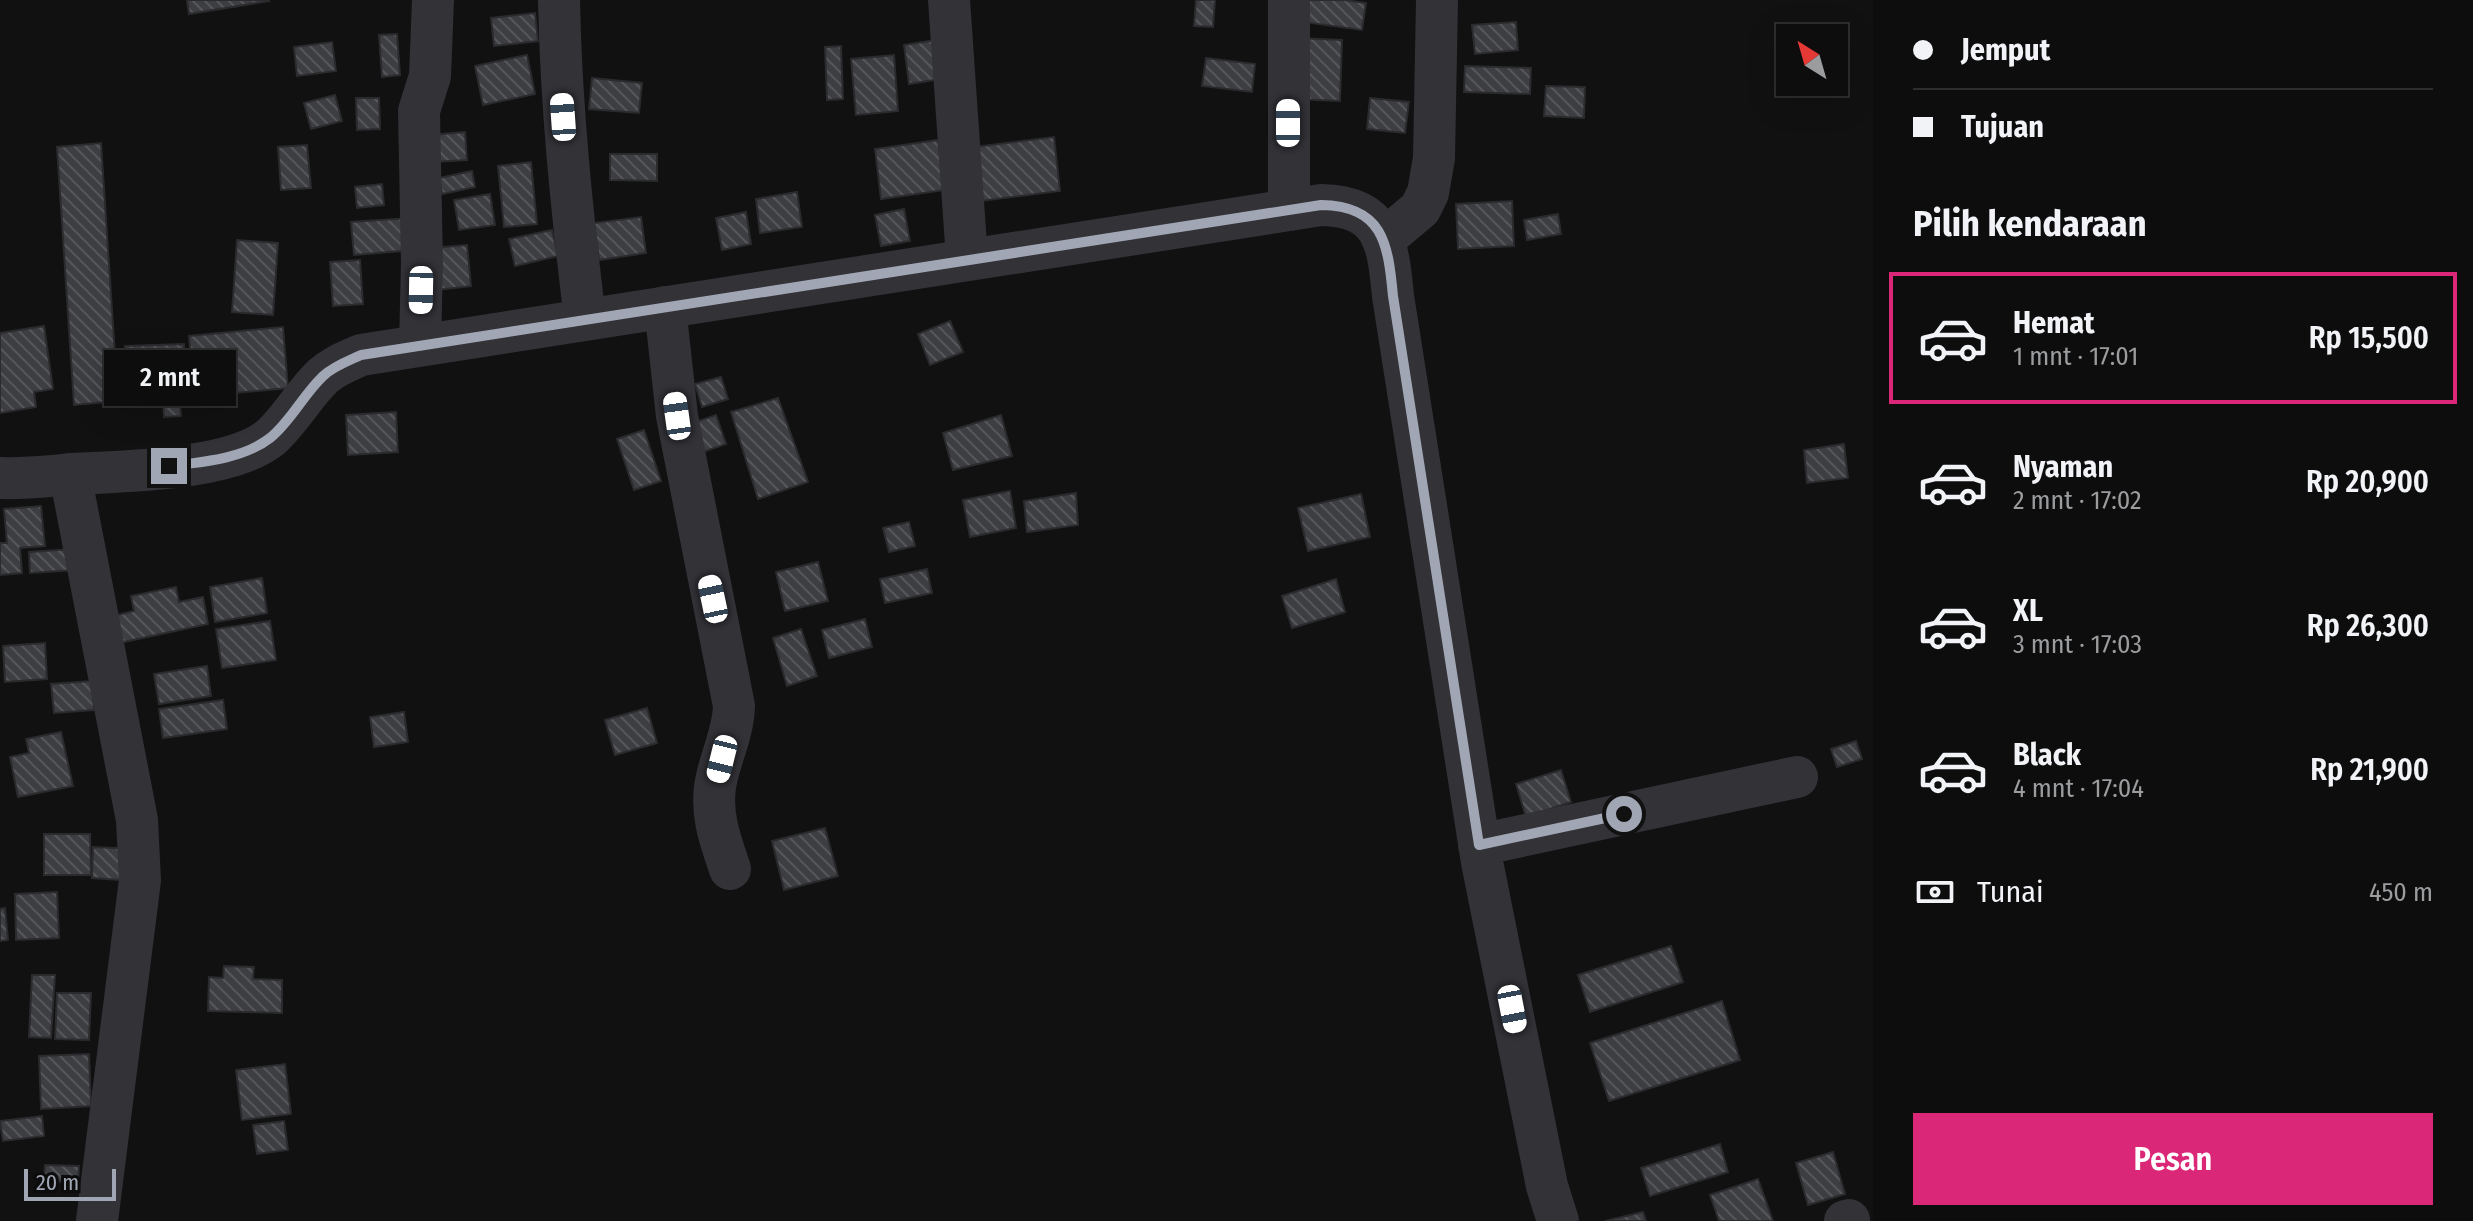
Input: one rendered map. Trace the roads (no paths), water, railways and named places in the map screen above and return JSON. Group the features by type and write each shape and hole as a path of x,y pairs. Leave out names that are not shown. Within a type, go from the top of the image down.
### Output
{"street":[{"path":"420,345 419,111 430,76 433,0"},
{"path":"559,0 564,136 585,319"},
{"path":"949,0 967,259"},
{"path":"1289,0 1289,210"},
{"path":"1383,240 1420,209 1428,193 1434,158 1437,0"},
{"path":"0,478 140,470 197,463 253,448 271,437 323,376 361,355 1321,205 1344,206 1360,212 1377,226 1389,257 1479,845 1547,1186 1558,1221"},
{"path":"665,307 677,416 734,706 733,729 715,788 715,822 730,869"},
{"path":"70,474 121,729 140,844 140,880 97,1221"},
{"path":"1479,845 1797,777"}]}
